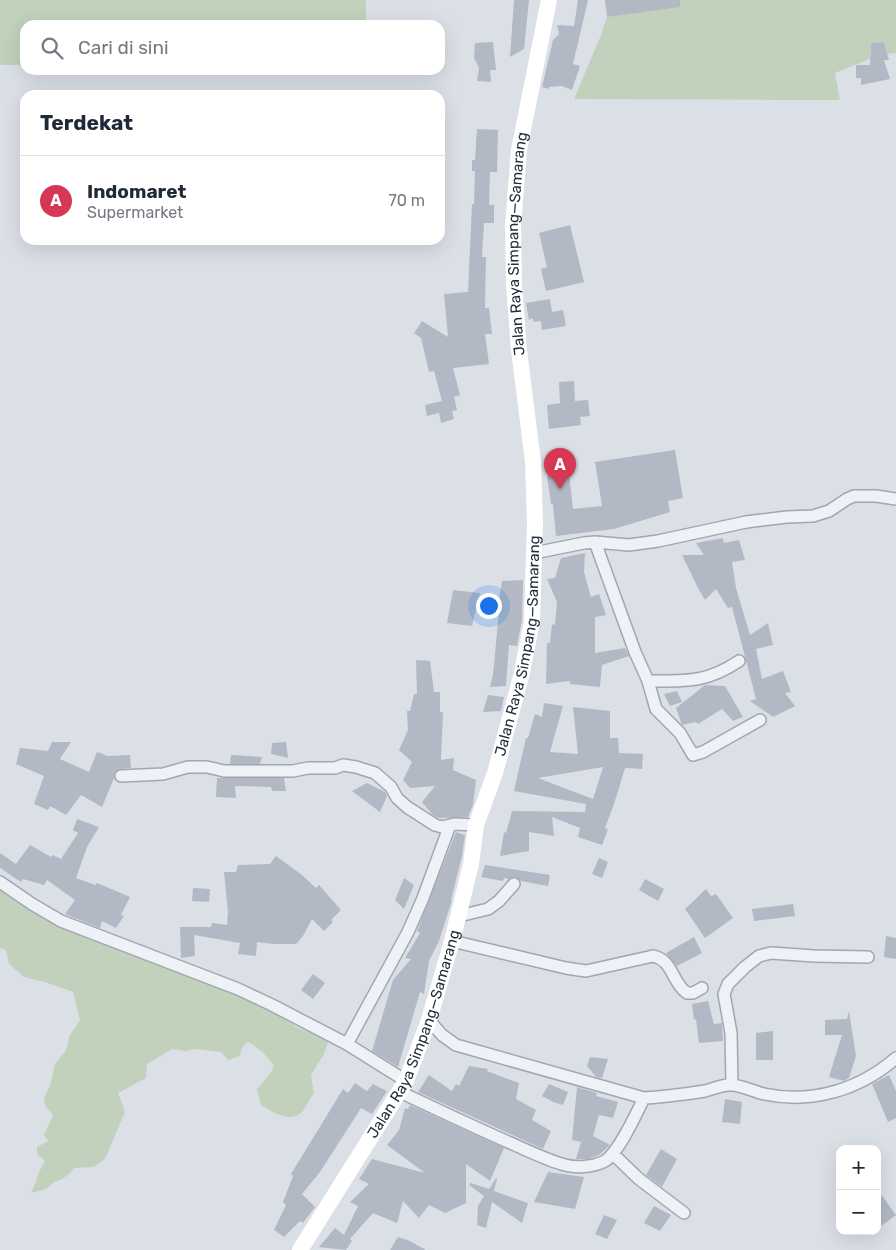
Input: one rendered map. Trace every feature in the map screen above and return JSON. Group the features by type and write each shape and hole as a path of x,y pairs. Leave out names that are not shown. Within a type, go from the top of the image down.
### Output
{"main road":[{"name":"Jalan Raya Simpang—Samarang","path":"300,1250 403,1087 429,1020 472,864 476,824 495,773 522,673 532,621 535,521 533,462 519,350 514,284 513,226 519,150 549,0"}],"street":[{"path":"534,552 595,542 629,545 658,541 746,522 813,516 829,512 854,496 886,496 896,499"},
{"path":"595,542 648,681 656,709 680,733 693,755 703,752 760,720"},
{"path":"648,681 706,678 720,673 739,662"},
{"path":"121,776 163,774 188,767 207,767 224,771 293,772 308,768 335,768 343,765 356,767 375,774 391,787 403,804 427,821 442,827 476,824"},
{"path":"347,1044 408,932 426,891 450,825"},
{"path":"0,882 61,921 238,989 347,1044 403,1087 493,1135 566,1165 580,1167 604,1162 613,1154 644,1098"},
{"path":"459,916 488,909 514,884"},
{"path":"452,941 586,971 653,956 660,958 668,964 680,986 687,993 694,993 702,988"},
{"path":"732,1084 731,1033 724,994 728,984 745,967 759,956 771,952 814,956 868,957"},
{"path":"429,1020 442,1035 456,1045 644,1098 676,1096 732,1084 764,1094 793,1098 814,1097 826,1095 873,1075 896,1058"},
{"path":"613,1154 638,1179 684,1212"}],"green space":[{"path":"0,0 366,0 366,20 20,20 20,65 0,65"},
{"path":"672,0 896,0 896,53 887,54 884,42 871,43 870,59 835,73 840,100 574,99 607,17"},
{"path":"0,889 70,931 137,954 275,1011 298,1028 329,1040 324,1054 311,1075 314,1093 303,1111 296,1116 286,1117 261,1105 257,1089 270,1074 274,1066 262,1052 247,1042 242,1048 240,1056 228,1060 221,1052 172,1049 147,1064 146,1078 118,1093 125,1112 105,1159 94,1167 74,1168 68,1175 54,1182 46,1189 31,1193 45,1161 37,1154 37,1147 48,1141 44,1135 53,1115 45,1106 44,1098 50,1086 55,1064 66,1050 70,1035 80,1020 73,992 24,977 9,964 6,950 0,948"}],"building":[{"path":"514,0 529,0 524,49 510,57"},
{"path":"578,0 588,0 573,64 580,66 572,90 562,86 549,87 548,89 542,87 553,40 559,34 557,25 574,26"},
{"path":"605,0 680,0 680,7 607,17"},
{"path":"493,42 496,70 490,70 491,82 477,81 479,68 474,58 475,43"},
{"path":"884,42 889,60 884,60 890,79 861,85 861,78 856,78 856,65 870,65 871,43"},
{"path":"477,129 498,130 497,172 490,172 489,205 494,205 494,223 484,223 482,257 486,257 485,308 489,308 492,334 485,334 489,364 453,368 460,395 454,397 457,410 452,411 454,419 441,423 439,413 427,416 425,405 442,401 434,371 429,372 421,338 414,333 422,321 448,337 444,294 468,292 475,171 472,171 472,160 475,160"},
{"path":"570,225 584,282 546,291 541,269 547,267 539,233"},
{"path":"550,299 552,312 563,310 566,326 542,330 541,321 534,322 532,318 529,320 526,303"},
{"path":"574,381 575,401 588,400 590,416 580,417 581,425 549,429 547,405 560,403 559,382"},
{"path":"675,450 683,498 668,501 670,512 614,529 556,536 553,504 551,504 547,476 569,473 573,509 602,506 595,462"},
{"path":"723,538 724,543 739,540 745,560 732,562 736,588 750,635 768,623 773,645 756,649 762,679 783,671 791,692 785,693 795,706 773,717 750,701 756,699 732,607 728,608 716,589 705,600 682,555 704,555 696,543"},
{"path":"585,553 584,572 591,597 599,594 606,615 595,617 595,653 625,648 629,656 602,665 600,687 570,684 570,681 546,684 547,643 550,643 552,624 555,625 557,602 547,579 555,578 561,558"},
{"path":"523,580 522,620 517,646 509,645 506,686 490,687 493,675 499,611 497,611 502,581"},
{"path":"453,590 480,593 472,626 447,623"},
{"path":"416,660 430,661 434,692 440,692 440,712 443,712 441,760 454,758 453,770 476,780 473,805 468,817 438,818 422,802 435,786 410,788 403,780 412,762 399,750 408,730 407,711 410,711 414,694 417,694"},
{"path":"705,685 725,686 743,717 733,721 722,709 698,724 696,722 682,725 676,708"},
{"path":"677,691 682,702 670,706 664,694"},
{"path":"488,695 504,697 501,711 483,712"},
{"path":"544,703 563,706 550,752 578,754 573,707 610,711 610,738 618,738 619,753 643,754 642,769 625,768 605,828 608,829 602,845 578,837 580,828 552,817 554,836 529,832 529,851 500,856 504,832 506,833 512,811 585,812 586,804 514,791 526,738 528,738 535,714 542,717","holes":["603,767 593,799 538,778"]},
{"path":"52,742 71,742 60,759 89,772 97,752 108,756 130,755 131,768 120,769 115,772 102,807 81,795 66,815 50,806 48,810 34,804 44,776 16,764 20,748 48,751"},
{"path":"286,742 288,758 271,754 272,743"},
{"path":"231,755 262,757 260,764 230,764"},
{"path":"217,778 284,778 286,791 272,791 271,787 235,786 236,798 216,797"},
{"path":"367,783 385,792 387,796 380,812 352,791"},
{"path":"77,819 99,827 87,847 76,878 95,885 97,883 130,897 121,915 124,916 116,928 102,921 100,928 65,914 75,900 47,880 44,885 23,879 21,882 0,868 0,853 16,864 30,845 51,857 53,855 61,859 78,833 73,830"},
{"path":"456,832 465,835 452,900 439,941 429,961 424,994 420,992 398,1067 372,1051 393,980 411,959 405,958 420,933 417,931"},
{"path":"276,856 316,888 319,885 341,910 331,920 333,922 324,931 312,919 303,936 296,944 257,942 256,956 238,954 240,943 194,935 195,956 181,958 180,927 211,927 212,923 227,925 228,912 224,872 236,872 238,865 270,864"},
{"path":"599,858 608,862 602,878 592,874"},
{"path":"485,865 550,875 548,886 521,881 515,877 504,878 503,881 481,877"},
{"path":"404,878 414,885 404,909 395,900"},
{"path":"645,879 664,889 658,901 639,890"},
{"path":"193,888 210,889 209,902 192,901"},
{"path":"706,889 711,896 716,894 733,918 705,938 685,909"},
{"path":"793,904 795,916 754,921 752,909"},
{"path":"886,936 896,938 896,959 884,957"},
{"path":"694,937 702,953 677,966 666,953"},
{"path":"313,974 325,983 313,999 301,990"},
{"path":"708,1001 714,1024 722,1023 723,1041 699,1043 692,1004"},
{"path":"849,1011 856,1056 849,1078 844,1081 829,1077 842,1035 825,1035 825,1020 847,1019"},
{"path":"773,1031 773,1060 756,1060 756,1033"},
{"path":"590,1057 608,1059 602,1078 596,1077 587,1066"},
{"path":"469,1066 488,1069 487,1071 519,1083 516,1099 536,1110 532,1120 551,1131 543,1149 418,1092 429,1075 452,1091 456,1084 459,1086"},
{"path":"889,1075 896,1091 896,1118 888,1122 872,1084"},
{"path":"355,1083 367,1091 373,1084 387,1091 372,1114 361,1108 320,1172 302,1194 315,1207 303,1223 300,1221 284,1237 274,1230 286,1205 283,1202 293,1176 291,1174 343,1089 348,1093"},
{"path":"549,1084 568,1092 563,1105 542,1096"},
{"path":"577,1087 597,1093 596,1096 618,1102 613,1118 599,1115 593,1136 610,1145 599,1155 588,1159 576,1159 581,1142 572,1140"},
{"path":"725,1099 742,1102 740,1124 722,1122"},
{"path":"410,1105 504,1148 490,1181 466,1164 466,1203 445,1213 429,1205 419,1218 403,1201 397,1223 373,1213 350,1239 352,1241 346,1250 319,1247 335,1228 344,1235 358,1206 350,1202 369,1184 359,1179 372,1159 425,1173 387,1145 399,1130 405,1108 408,1109"},
{"path":"661,1149 677,1159 662,1187 646,1175"},
{"path":"548,1172 584,1177 575,1209 534,1202"},
{"path":"496,1178 494,1191 528,1203 522,1223 492,1202 486,1228 477,1225 478,1206 484,1196 469,1185 471,1183 489,1189"},
{"path":"881,1194 896,1215 881,1226"},
{"path":"654,1206 671,1215 660,1231 644,1223"},
{"path":"604,1215 617,1220 607,1239 595,1234"},
{"path":"398,1237 408,1240 426,1250 390,1250"}],"place":[{"name":"Indomaret","path":"560,489"}]}
